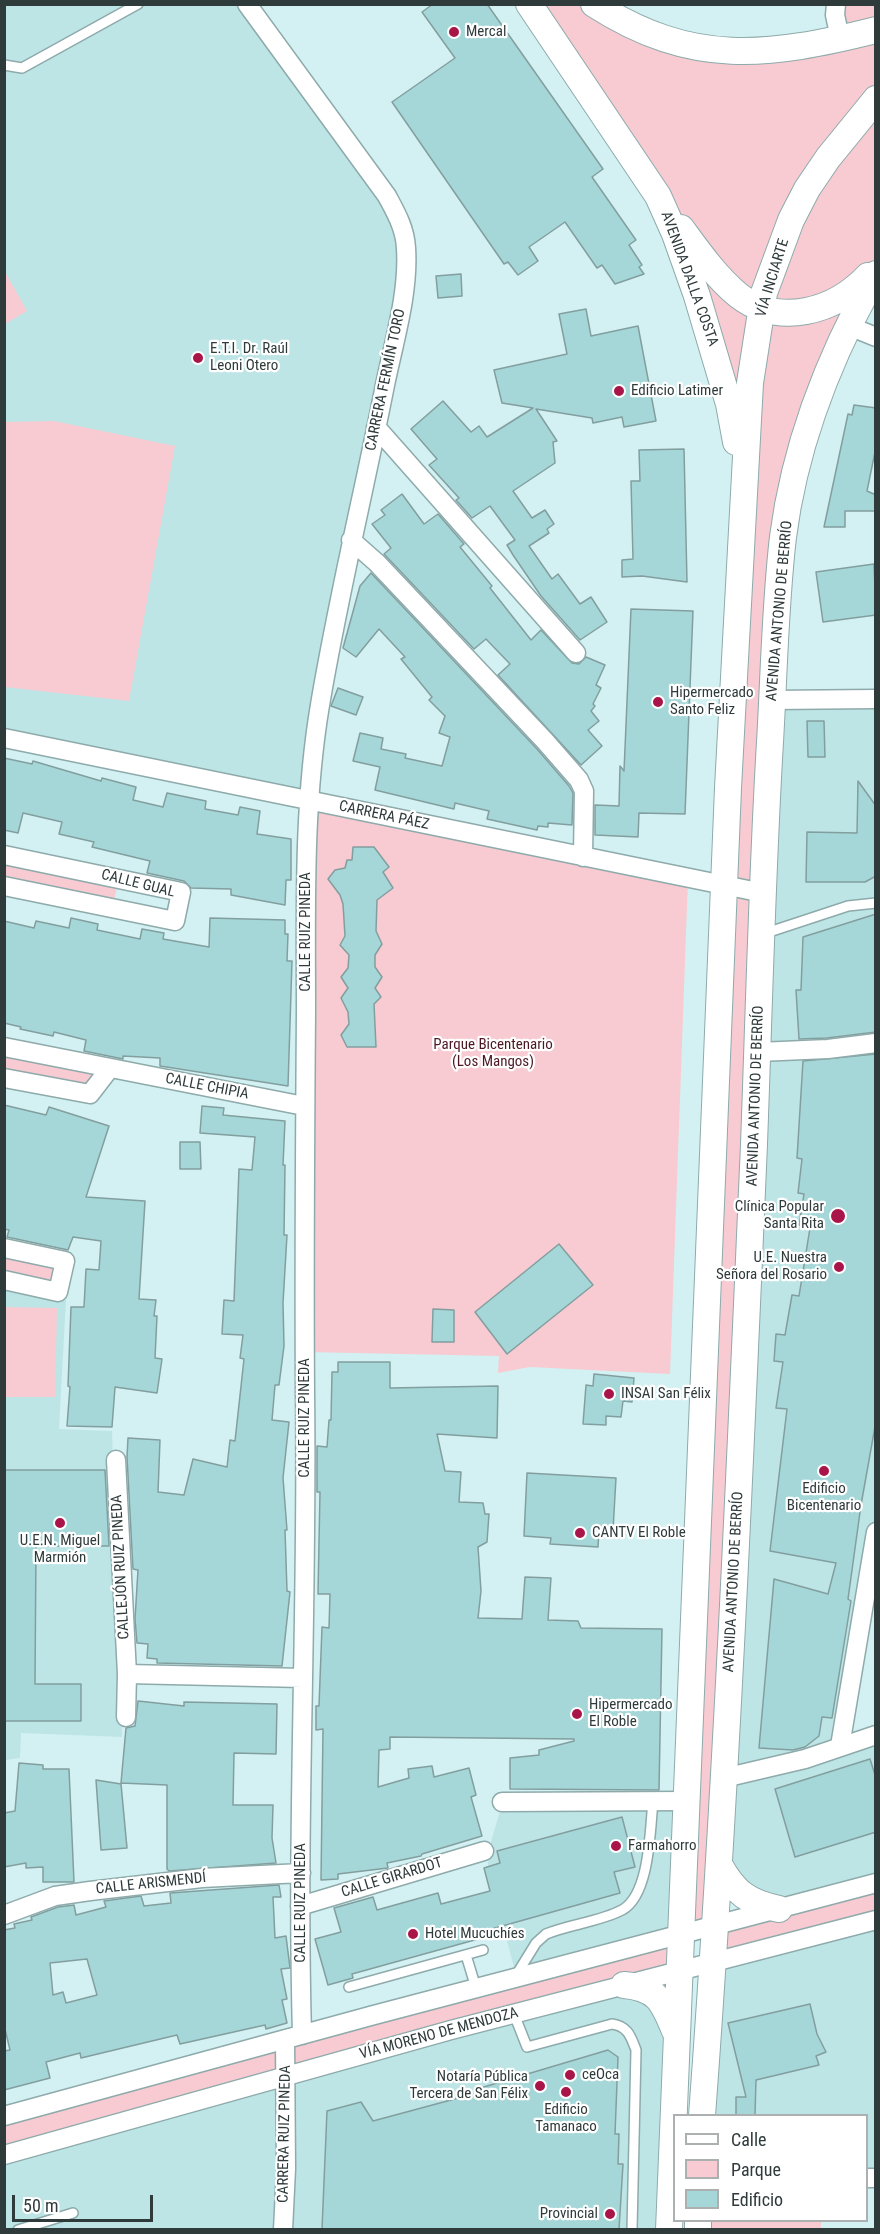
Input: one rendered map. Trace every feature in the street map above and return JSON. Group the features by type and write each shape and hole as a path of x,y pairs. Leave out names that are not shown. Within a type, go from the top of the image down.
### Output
{"street":[{"name":"CARRERA FERMÍN TORO","path":"247,4 387,196 401,222 406,242 405,276 376,428 332,635 317,721 309,800"},
{"name":"AVENIDA DALLA COSTA","path":"529,4 658,196 675,234 697,296 729,404 743,484"},
{"path":"594,4 635,28 663,39 713,51 738,53 769,50 862,36"},
{"path":"836,4 835,15 862,36"},
{"name":"VÍA INCIARTE","path":"743,484 750,383 762,308 774,263 791,220 807,189 828,158 876,99"},
{"path":"658,196 725,284 741,297 762,308 790,313 819,309 847,295 876,269"},
{"name":"AVENIDA ANTONIO DE BERRÍO","path":"702,2114 720,1866 758,1052 763,893 780,574 789,502 818,397 849,326 876,274"},
{"path":"849,326 876,337"},
{"path":"376,428 576,653"},
{"path":"674,2114 724,885 743,484"},
{"path":"351,540 385,571 579,780 584,791 583,857"},
{"path":"772,700 876,699"},
{"name":"CARRERA PÁEZ","path":"4,738 763,893"},
{"name":"CALLE RUIZ PINEDA","path":"294,2037 301,1873 305,1399 303,1238 306,853 309,800"},
{"name":"CALLE GUAL","path":"4,855 181,892 175,921 4,886"},
{"path":"758,1052 828,1049 876,1043"},
{"name":"CALLE CHIPIA","path":"4,1047 304,1106"},
{"path":"4,1078 90,1094 110,1068"},
{"path":"4,1248 65,1261 58,1292 4,1280"},
{"name":"CALLEJÓN RUIZ PINEDA","path":"116,1460 127,1674 126,1717"},
{"path":"840,1746 870,1596 876,1532"},
{"path":"127,1674 303,1678"},
{"path":"724,1778 805,1759 876,1735"},
{"path":"502,1802 686,1801"},
{"name":"CALLE GIRARDOT","path":"300,1906 484,1851"},
{"path":"720,1866 728,1882 738,1892 760,1905 779,1910"},
{"name":"CALLE ARISMENDÍ","path":"4,1915 55,1896 90,1891 202,1878 301,1873"},
{"path":"4,2116 476,1988 779,1910 876,1882"},
{"name":"VÍA MORENO DE MENDOZA","path":"4,2155 159,2114 286,2075 876,1920"},
{"path":"624,1986 647,1989 658,1997 677,2034"},
{"name":"CARRERA RUIZ PINEDA","path":"283,2229 286,2169 286,2075 294,2037"},
{"path":"669,2229 673,2132"}],"lane":[{"path":"4,65 22,68 138,4"},
{"path":"763,934 848,906 876,903"},
{"path":"514,1978 536,1942 546,1934 624,1909 634,1898 645,1871 650,1846 653,1801"},
{"path":"349,1987 483,1950"},
{"path":"466,1955 476,1988"},
{"path":"514,2014 526,2047 612,2024 622,2026 630,2035 636,2050 632,2229"},
{"path":"18,2229 73,2213"}],"shaded area":[{"name":"E.T.I. Dr. Raúl Leoni Otero","path":"4,5 247,5 387,196 406,242 309,800 5,738"},
{"path":"875,699 876,1532 840,1745 875,1735 875,1883 779,1909 728,1882 772,700"},
{"name":"U.E.N. Miguel Marmión","path":"5,1280 58,1292 66,1300 59,1429 112,1431 122,1737 21,1733 20,1758 5,1760"},
{"path":"502,1804 683,1804 678,1934 516,1975 488,1869 488,1852"},
{"path":"875,1920 875,2178 868,2178 868,2114 702,2114 713,1963"},
{"path":"624,1986 667,2011 669,2229 5,2230 5,2158"}],"green space":[{"path":"529,5 594,5 663,39 840,38 836,5 875,5 875,274 797,467 715,1926 680,1935 743,484 675,234"},
{"path":"5,272 27,311 4,324"},
{"path":"54,421 175,446 129,701 5,687 5,422"},
{"name":"Parque Bicentenario (Los Mangos)","path":"309,800 688,878 670,1374 530,1367 498,1373 499,1356 305,1352"},
{"path":"5,855 119,879 112,909 5,886"},
{"path":"4,1047 110,1068 88,1093 5,1078"},
{"path":"5,1248 65,1261 58,1292 5,1280"},
{"path":"5,1307 57,1308 55,1397 5,1397"},
{"path":"875,1883 875,1920 713,1963 715,1926"},
{"path":"678,1938 677,1969 5,2155 5,2116"},
{"path":"698,2222 821,2222 821,2229 698,2230"}],"building":[{"path":"433,4 487,4 603,169 592,177 636,240 629,245 642,265 639,267 644,274 615,284 602,265 597,268 565,222 529,247 538,261 518,275 508,262 504,264 392,102 455,58 422,12"},
{"path":"461,274 462,296 438,298 436,276"},
{"path":"586,309 591,336 638,326 656,421 624,427 622,417 593,423 592,418 536,409 557,441 553,442 555,463 513,491 532,518 545,510 554,524 547,529 549,533 529,546 552,579 558,574 580,604 591,597 607,622 580,640 541,596 513,555 507,545 515,540 490,506 472,518 456,500 459,498 429,465 437,459 411,429 443,401 471,432 479,426 487,437 533,408 502,403 494,370 567,354 559,314"},
{"path":"854,405 876,408 876,447 867,491 876,495 876,511 845,511 845,527 824,527 848,414 852,415"},
{"path":"684,449 687,582 642,576 622,577 622,560 633,559 631,481 640,481 639,450"},
{"path":"402,494 424,524 438,514 464,544 460,547 531,640 541,630 572,663 579,664 586,657 605,665 596,685 601,688 591,711 599,721 588,730 602,746 581,765 498,675 510,664 486,639 474,649 384,554 391,548 372,524 385,515 381,510"},
{"path":"874,564 876,615 823,622 816,572"},
{"path":"371,573 569,786 573,793 572,825 548,823 548,827 538,826 537,830 487,819 489,811 455,803 454,809 375,790 380,767 353,761 360,733 383,738 381,749 406,754 405,758 442,766 450,737 439,733 445,716 429,700 432,697 401,659 405,657 379,629 356,657 343,648 360,586"},
{"name":"Hipermercado Santo Feliz","path":"631,609 693,611 685,814 639,813 638,837 595,835 595,805 619,806 620,766 624,771"},
{"path":"338,688 363,697 356,715 331,706"},
{"path":"807,721 824,721 825,757 808,757"},
{"path":"4,758 32,764 33,761 101,781 102,778 136,787 133,800 163,807 167,793 206,801 205,809 238,815 240,807 260,811 257,834 291,839 291,880 286,880 285,905 231,895 231,889 191,888 184,881 147,873 150,861 92,847 94,842 59,834 62,822 23,813 18,833 4,830"},
{"path":"858,781 876,806 876,876 865,882 806,882 807,832 857,833"},
{"path":"353,847 374,847 389,867 383,872 393,888 377,900 376,931 382,944 375,955 375,967 382,977 375,988 381,997 374,1004 376,1047 347,1047 341,1035 349,1024 348,1012 341,998 348,988 341,977 348,968 349,955 340,945 345,936 343,904 340,895 328,879 335,870 345,868 347,860 352,860"},
{"path":"876,914 876,1032 799,1039 796,990 801,990 803,937"},
{"path":"71,918 98,924 97,930 140,939 142,929 164,933 163,939 209,947 210,918 285,920 285,934 288,934 287,961 292,961 288,1086 160,1066 160,1058 123,1056 123,1059 84,1051 86,1040 54,1032 53,1036 4,1023 4,921 34,928 36,921 69,928"},
{"path":"876,1054 876,1421 861,1505 848,1599 851,1601 832,1718 822,1717 819,1736 805,1747 793,1750 759,1748 774,1579 828,1594 836,1563 770,1551 787,1409 776,1408 783,1362 774,1361 776,1334 785,1335 792,1295 799,1296 810,1228 799,1225 804,1194 798,1193 802,1159 797,1158 803,1061"},
{"path":"4,1105 46,1115 49,1107 109,1126 86,1197 145,1201 139,1299 156,1300 155,1358 162,1359 157,1393 115,1387 112,1427 67,1426 71,1307 84,1307 86,1269 99,1270 101,1241 73,1237 68,1250 7,1237 9,1230 4,1229"},
{"path":"202,1106 224,1108 223,1115 285,1121 284,1235 287,1235 283,1303 284,1346 279,1385 275,1385 272,1420 289,1422 283,1478 287,1530 285,1530 287,1591 290,1592 282,1666 157,1663 157,1659 147,1658 148,1644 137,1643 135,1619 138,1570 133,1569 128,1438 160,1440 158,1492 184,1495 193,1459 227,1467 230,1440 235,1441 244,1359 240,1358 243,1335 222,1334 224,1300 234,1301 239,1169 252,1170 255,1137 200,1133"},
{"path":"180,1142 200,1142 201,1169 180,1169"},
{"path":"559,1244 593,1285 507,1354 475,1312"},
{"path":"433,1309 454,1310 454,1342 432,1342"},
{"path":"338,1362 390,1362 390,1388 498,1386 497,1438 437,1434 445,1471 461,1472 459,1502 483,1503 485,1514 489,1514 487,1542 478,1547 481,1591 478,1618 522,1619 525,1577 551,1578 548,1620 578,1621 581,1628 662,1629 659,1790 510,1789 510,1758 539,1755 539,1750 574,1741 574,1739 390,1737 390,1749 379,1750 378,1787 409,1778 408,1769 432,1766 434,1777 469,1768 476,1795 471,1797 482,1836 421,1856 387,1863 388,1868 338,1874 338,1879 321,1880 323,1729 316,1730 316,1706 319,1706 322,1627 329,1628 330,1594 318,1594 320,1492 317,1492 317,1446 327,1447 329,1420 331,1420 332,1372 338,1372"},
{"name":"INSAI San Félix","path":"594,1374 634,1378 632,1402 623,1401 621,1417 606,1416 606,1425 583,1424 586,1385 593,1386"},
{"path":"4,1470 105,1470 109,1546 36,1546 35,1684 81,1684 81,1721 4,1721"},
{"path":"527,1473 616,1478 613,1530 599,1530 598,1547 550,1544 551,1538 524,1536"},
{"path":"138,1701 184,1706 184,1702 277,1704 276,1754 234,1753 233,1805 273,1805 272,1838 276,1863 169,1871 167,1869 167,1785 121,1783 126,1728 135,1726"},
{"path":"870,1759 876,1778 876,1832 795,1857 775,1789"},
{"path":"19,1763 43,1765 43,1769 69,1769 74,1882 43,1882 43,1867 26,1868 26,1863 4,1867 4,1813 15,1811"},
{"path":"96,1780 121,1784 127,1848 101,1850"},
{"path":"622,1817 635,1867 614,1872 620,1893 488,1930 489,1936 352,1974 353,1978 328,1985 315,1939 341,1932 334,1908 373,1897 377,1910 438,1893 441,1904 490,1891 484,1868 500,1863 497,1851"},
{"path":"279,1885 281,1897 273,1897 275,1938 286,1936 290,1968 281,1969 287,1999 282,2000 287,2023 266,2029 265,2025 180,2044 177,2035 81,2058 80,2053 46,2062 50,2078 4,2090 4,2051 10,2050 4,2025 4,1930 15,1928 14,1924 32,1920 31,1917 58,1907 74,1905 76,1915 106,1907 104,1901 141,1896 144,1906 171,1903 170,1893","holes":["87,1959 97,1995 66,2003 63,1992 53,1995 50,1963"]},
{"path":"810,2004 817,2034 826,2052 816,2056 819,2065 756,2080 755,2114 736,2114 736,2097 746,2097 728,2023"},
{"path":"608,2050 618,2057 615,2134 619,2134 618,2164 623,2164 619,2229 322,2229 327,2111 361,2102 373,2121 477,2093 477,2089"}],"place":[{"name":"Mercal","path":"454,32"},
{"name":"E.T.I. Dr. Raúl Leoni Otero","path":"198,358"},
{"name":"Edificio Latimer","path":"619,391"},
{"name":"Hipermercado Santo Feliz","path":"658,702"},
{"name":"Clínica Popular Santa Rita","path":"838,1216"},
{"name":"U.E. Nuestra Señora del Rosario","path":"839,1267"},
{"name":"INSAI San Félix","path":"609,1394"},
{"name":"Edificio Bicentenario","path":"824,1471"},
{"name":"U.E.N. Miguel Marmión","path":"60,1523"},
{"name":"CANTV El Roble","path":"580,1533"},
{"name":"Hipermercado El Roble","path":"577,1714"},
{"name":"Farmahorro","path":"616,1846"},
{"name":"Hotel Mucuchíes","path":"413,1934"},
{"name":"ceOca","path":"570,2075"},
{"name":"Notaría Pública Tercera de San Félix","path":"540,2086"},
{"name":"Edificio Tamanaco","path":"566,2092"},
{"name":"Provincial","path":"610,2214"}]}
